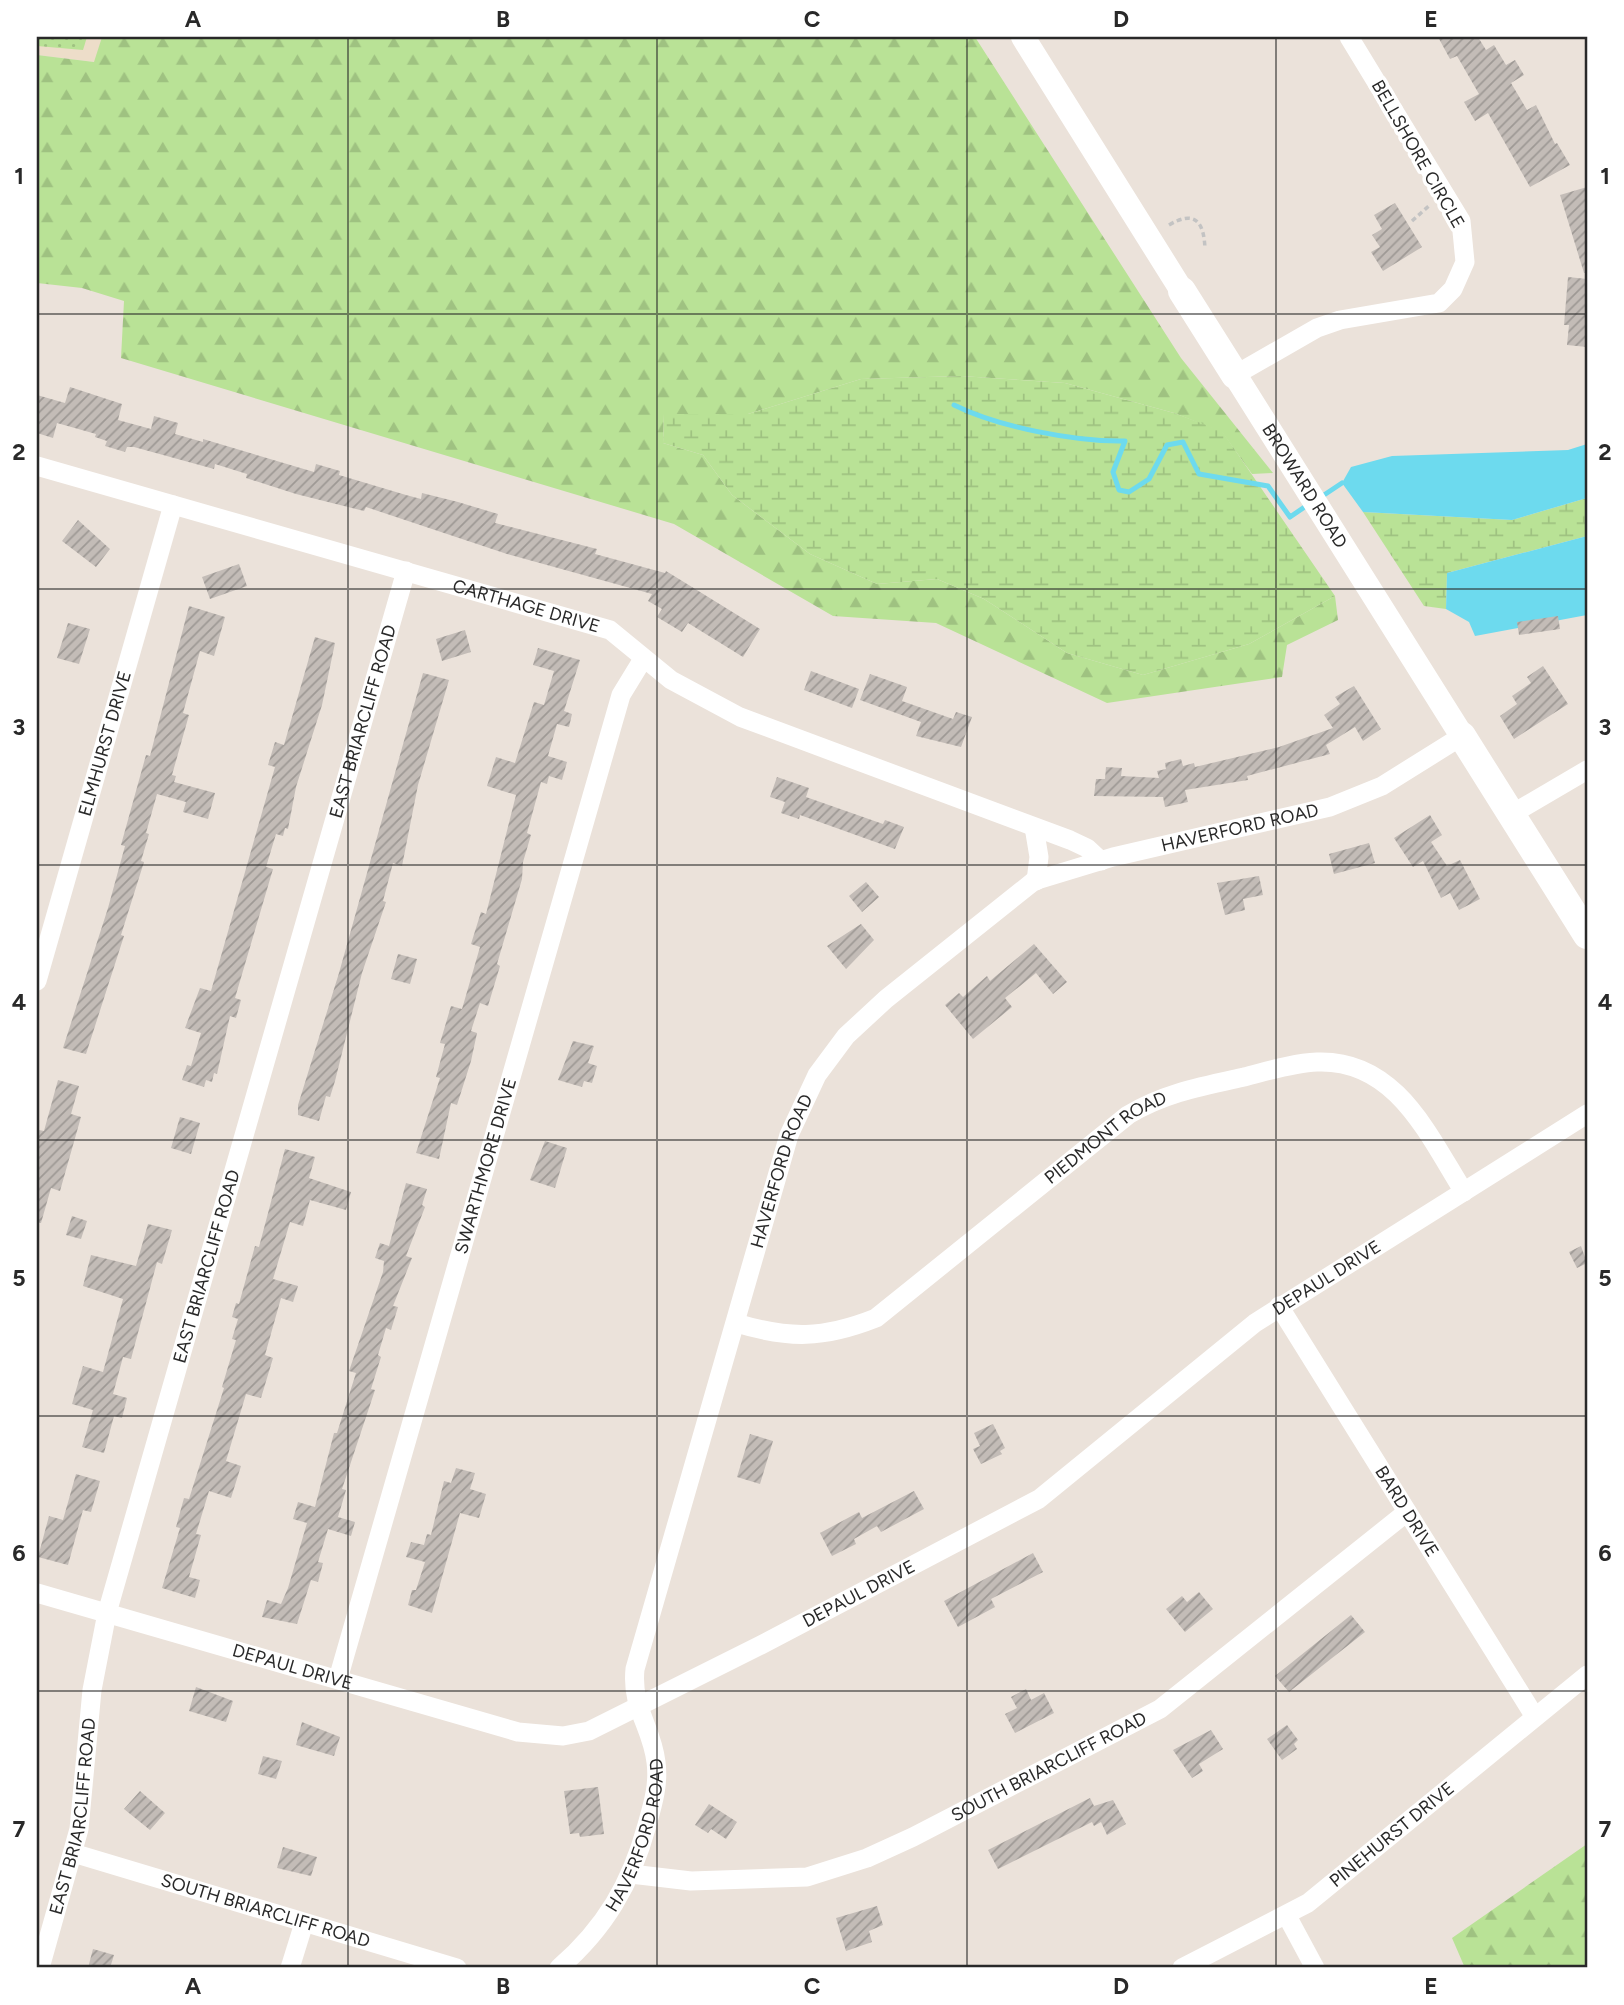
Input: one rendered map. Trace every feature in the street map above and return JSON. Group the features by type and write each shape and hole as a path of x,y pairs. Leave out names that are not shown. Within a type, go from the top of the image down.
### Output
{"main road":[{"name":"BROWARD ROAD","path":"1182,290 1236,376"},
{"name":"BROWARD ROAD","path":"1462,736 1587,935"}],"street":[{"name":"BROWARD ROAD","path":"1023,37 1182,290"},
{"name":"BELLSHORE CIRCLE","path":"1236,376 1317,328 1340,320 1439,303 1453,289 1465,262 1461,222 1349,37"},
{"name":"BROWARD ROAD","path":"1236,376 1462,736"},
{"name":"CARTHAGE DRIVE","path":"37,466 610,630 671,680 740,717 1087,848 1101,861"},
{"name":"ELMHURST DRIVE","path":"37,981 173,505"},
{"name":"EAST BRIARCLIFF ROAD","path":"40,1968 74,1853 83,1801 93,1679 107,1612 405,571"},
{"name":"SWARTHMORE DRIVE","path":"338,1679 621,695 643,659"},
{"name":"HAVERFORD ROAD","path":"559,1968 599,1929 618,1901 631,1874 656,1794 656,1759 633,1690 635,1669 789,1135 802,1103 832,1052 886,999 1036,881 1101,861 1330,807 1382,786 1462,736"},
{"path":"1512,814 1587,770"},
{"path":"1034,827 1039,857 1036,881"},
{"name":"PIEDMONT ROAD","path":"736,1323 764,1332 807,1336 832,1334 876,1318 1128,1115 1176,1093 1303,1063 1350,1065 1383,1080 1410,1107 1464,1192"},
{"name":"DEPAUL DRIVE","path":"37,1593 531,1735 564,1736 589,1731 1039,1499 1279,1306 1587,1114"},
{"name":"BARD DRIVE","path":"1279,1306 1535,1717"},
{"name":"SOUTH BRIARCLIFF ROAD","path":"631,1874 691,1881 807,1877 867,1858 913,1837 1160,1709 1407,1512"},
{"name":"PINEHURST DRIVE","path":"1182,1968 1308,1903 1587,1675"},
{"name":"SOUTH BRIARCLIFF ROAD","path":"74,1853 457,1968"},
{"path":"1287,1916 1315,1968"},
{"path":"290,1968 304,1923"}],"path":[{"path":"1412,220 1423,209 1445,196"},
{"path":"1169,225 1184,217 1196,220 1202,226 1205,249"}],"shaded area":[{"path":"37,37 102,37 95,62 37,55"}],"green space":[{"path":"37,37 87,37 83,50 37,46"},
{"path":"102,37 975,37 1181,358 1273,473 1252,474 1222,432 1174,413 1065,383 961,376 861,379 748,414 664,414 663,443 703,455 732,495 810,554 877,584 937,579 984,599 1067,653 1143,675 1249,644 1335,596 1338,620 1287,645 1282,677 1107,703 936,623 833,616 674,524 121,358 124,301 82,288 37,283 37,55 94,62"},
{"path":"961,376 1065,383 1174,413 1222,431 1335,596 1249,644 1143,675 1067,653 984,599 937,579 877,584 810,554 732,495 703,455 663,443 664,414 748,414 861,379"},
{"path":"1587,498 1587,536 1447,573 1446,609 1424,606 1363,512 1512,520"},
{"path":"1587,1844 1587,1968 1465,1968 1452,1938"}],"water":[{"path":"1587,444 1587,498 1512,520 1363,512 1342,483 1351,467 1392,456 1568,450"},
{"path":"1587,536 1587,615 1475,636 1469,622 1446,609 1447,573"}],"building":[{"path":"1438,37 1478,37 1486,50 1494,45 1506,65 1515,60 1524,75 1511,83 1527,110 1536,105 1555,144 1557,143 1570,165 1530,187 1488,113 1475,121 1464,102 1479,94 1457,56 1450,59"},
{"path":"1587,187 1587,272 1584,273 1560,195"},
{"path":"1395,203 1422,247 1383,271 1371,252 1380,247 1372,235 1382,229 1374,215"},
{"path":"1568,277 1587,279 1587,347 1567,345 1569,325 1564,325"},
{"path":"70,387 122,404 118,420 151,429 154,416 178,423 175,434 203,442 203,439 314,472 316,464 340,471 339,475 421,499 422,493 458,502 498,514 495,523 597,549 595,554 665,573 666,571 760,629 743,657 688,623 682,632 657,617 662,609 648,601 652,594 507,554 366,507 364,511 296,494 246,478 247,474 215,464 214,469 134,447 127,447 125,452 105,446 107,441 95,437 96,434 57,423 53,438 37,433 37,395 65,403"},
{"path":"78,520 110,549 96,567 62,541"},
{"path":"239,564 247,586 210,599 202,577"},
{"path":"189,606 225,617 214,656 200,651 183,713 189,715 172,775 176,776 174,782 215,793 208,819 183,812 186,802 157,794 146,833 149,834 141,861 144,862 121,935 124,936 86,1054 63,1048 108,908 125,846 121,845 146,755 150,756"},
{"path":"1558,616 1560,629 1519,635 1517,622"},
{"path":"68,623 90,629 79,664 57,658"},
{"path":"465,630 471,652 442,661 436,639"},
{"path":"315,637 335,643 322,705 296,787 288,829 285,828 283,836 276,834 266,867 273,869 235,998 241,1000 236,1018 230,1016 217,1074 214,1073 212,1082 206,1080 204,1087 182,1080 187,1065 191,1066 201,1033 185,1028 200,988 211,991 275,767 268,765 275,742 284,745"},
{"path":"538,648 580,660 564,711 572,714 569,727 557,724 548,756 567,762 562,780 549,776 547,784 541,782 527,833 531,835 523,862 522,879 497,964 500,966 488,1006 480,1003 471,1031 477,1033 471,1061 457,1105 451,1103 439,1159 416,1153 440,1078 436,1077 445,1044 440,1043 451,1006 462,1009 480,947 471,944 481,912 486,914 516,795 487,786 496,757 515,763 534,702 544,705 554,671 533,665"},
{"path":"1543,666 1568,704 1514,739 1500,716 1517,704 1512,696 1531,683 1527,677"},
{"path":"811,671 859,689 852,708 804,690"},
{"path":"423,673 449,680 418,785 402,866 393,863 383,901 386,902 362,973 335,1081 330,1097 326,1096 319,1121 298,1115 298,1105 339,973"},
{"path":"870,674 907,687 902,701 953,719 956,712 972,717 961,747 916,736 921,722 860,700"},
{"path":"1354,686 1381,729 1363,741 1355,727 1326,745 1330,754 1247,776 1248,780 1185,790 1188,802 1165,807 1163,797 1094,796 1096,779 1105,779 1106,767 1122,768 1121,776 1159,778 1157,771 1166,769 1165,763 1181,759 1183,766 1194,763 1195,767 1279,747 1333,728 1324,715 1340,704 1335,697"},
{"path":"777,777 809,788 806,797 883,824 885,820 904,827 895,849 800,815 799,819 781,813 785,802 770,797"},
{"path":"1430,815 1442,835 1431,842 1447,866 1460,860 1480,899 1459,910 1450,893 1441,898 1423,861 1413,867 1394,838"},
{"path":"1369,843 1375,863 1334,874 1329,854"},
{"path":"1259,876 1263,895 1243,899 1245,910 1225,915 1217,883"},
{"path":"866,882 879,897 862,912 849,896"},
{"path":"861,924 874,940 846,969 827,946"},
{"path":"1034,944 1067,982 1053,994 1036,973 1005,998 1012,1007 973,1039 945,1005 959,993 963,997 987,976 990,981"},
{"path":"398,954 417,959 410,984 391,979"},
{"path":"573,1041 594,1046 588,1063 597,1066 592,1083 584,1081 582,1087 558,1080"},
{"path":"58,1080 79,1086 71,1114 81,1117 60,1191 51,1188 41,1223 37,1223 37,1138 39,1130 44,1131"},
{"path":"180,1117 200,1123 191,1154 171,1148"},
{"path":"545,1141 567,1148 555,1188 530,1180"},
{"path":"285,1149 315,1157 309,1178 351,1192 346,1210 310,1200 303,1226 290,1222 273,1279 298,1286 293,1302 281,1298 265,1355 273,1358 261,1398 246,1394 226,1461 241,1466 231,1498 209,1491 196,1534 201,1535 189,1577 200,1580 195,1598 162,1588 180,1528 176,1527 184,1498 189,1499 224,1388 222,1387 236,1340 232,1339 238,1319 232,1317 236,1303 239,1304 255,1246 259,1247"},
{"path":"406,1183 427,1189 422,1205 425,1207 406,1256 412,1258 393,1306 398,1307 391,1330 386,1328 371,1389 375,1390 342,1489 346,1490 338,1517 355,1522 351,1536 328,1529 318,1562 323,1563 318,1582 311,1580 297,1624 262,1617 267,1600 281,1604 288,1588 307,1523 293,1519 298,1502 315,1507 334,1433 337,1433 356,1373 349,1371 383,1272 384,1261 375,1258 380,1243 389,1246"},
{"path":"72,1216 87,1221 81,1239 66,1235"},
{"path":"148,1224 172,1230 162,1264 157,1262 131,1359 123,1357 113,1394 127,1398 122,1418 114,1416 104,1453 82,1447 93,1410 72,1404 83,1366 103,1372 123,1299 83,1286 91,1255 136,1266"},
{"path":"1581,1246 1587,1263 1577,1268 1569,1252"},
{"path":"993,1424 1005,1448 1000,1451 1002,1454 981,1464 973,1449 980,1446 974,1433"},
{"path":"750,1434 773,1441 760,1484 737,1477"},
{"path":"456,1468 475,1473 470,1489 486,1494 479,1518 460,1513 432,1613 408,1605 425,1562 406,1557 411,1542 424,1545 427,1534 431,1535 444,1481 451,1483"},
{"path":"76,1474 100,1481 91,1512 83,1510 68,1565 38,1557 49,1516 63,1520"},
{"path":"914,1491 924,1509 881,1532 877,1526 854,1539 856,1544 832,1556 820,1533 859,1512 862,1518"},
{"path":"1033,1553 1043,1572 991,1599 995,1607 958,1627 944,1601"},
{"path":"1199,1592 1213,1609 1185,1632 1166,1609 1182,1596 1187,1602"},
{"path":"1351,1615 1365,1632 1289,1692 1275,1676"},
{"path":"196,1687 233,1701 226,1722 189,1711"},
{"path":"1026,1689 1031,1700 1044,1693 1054,1713 1015,1733 1005,1714 1017,1708 1011,1697"},
{"path":"302,1722 340,1737 334,1756 296,1745"},
{"path":"1287,1725 1298,1740 1294,1744 1297,1749 1282,1760 1267,1739"},
{"path":"1211,1730 1223,1749 1199,1764 1203,1771 1192,1778 1173,1750"},
{"path":"263,1756 282,1761 276,1779 258,1774"},
{"path":"598,1787 604,1834 580,1837 579,1833 570,1834 564,1791"},
{"path":"140,1791 165,1813 150,1830 124,1809"},
{"path":"1090,1798 1094,1806 1113,1800 1126,1824 1107,1835 1101,1822 1094,1826 1092,1822 998,1869 988,1850"},
{"path":"709,1804 737,1822 726,1839 711,1829 708,1833 695,1825"},
{"path":"283,1847 317,1857 311,1876 277,1868"},
{"path":"877,1906 883,1925 869,1931 872,1942 846,1951 836,1918"},
{"path":"93,1949 114,1955 110,1968 88,1968"}],"waterway":[{"path":"954,405 992,420 1038,432 1084,439 1125,441 1113,472 1119,490 1129,492 1149,479 1167,445 1183,442 1199,474 1268,486 1290,517 1309,504"},
{"path":"1321,497 1342,483"}]}
